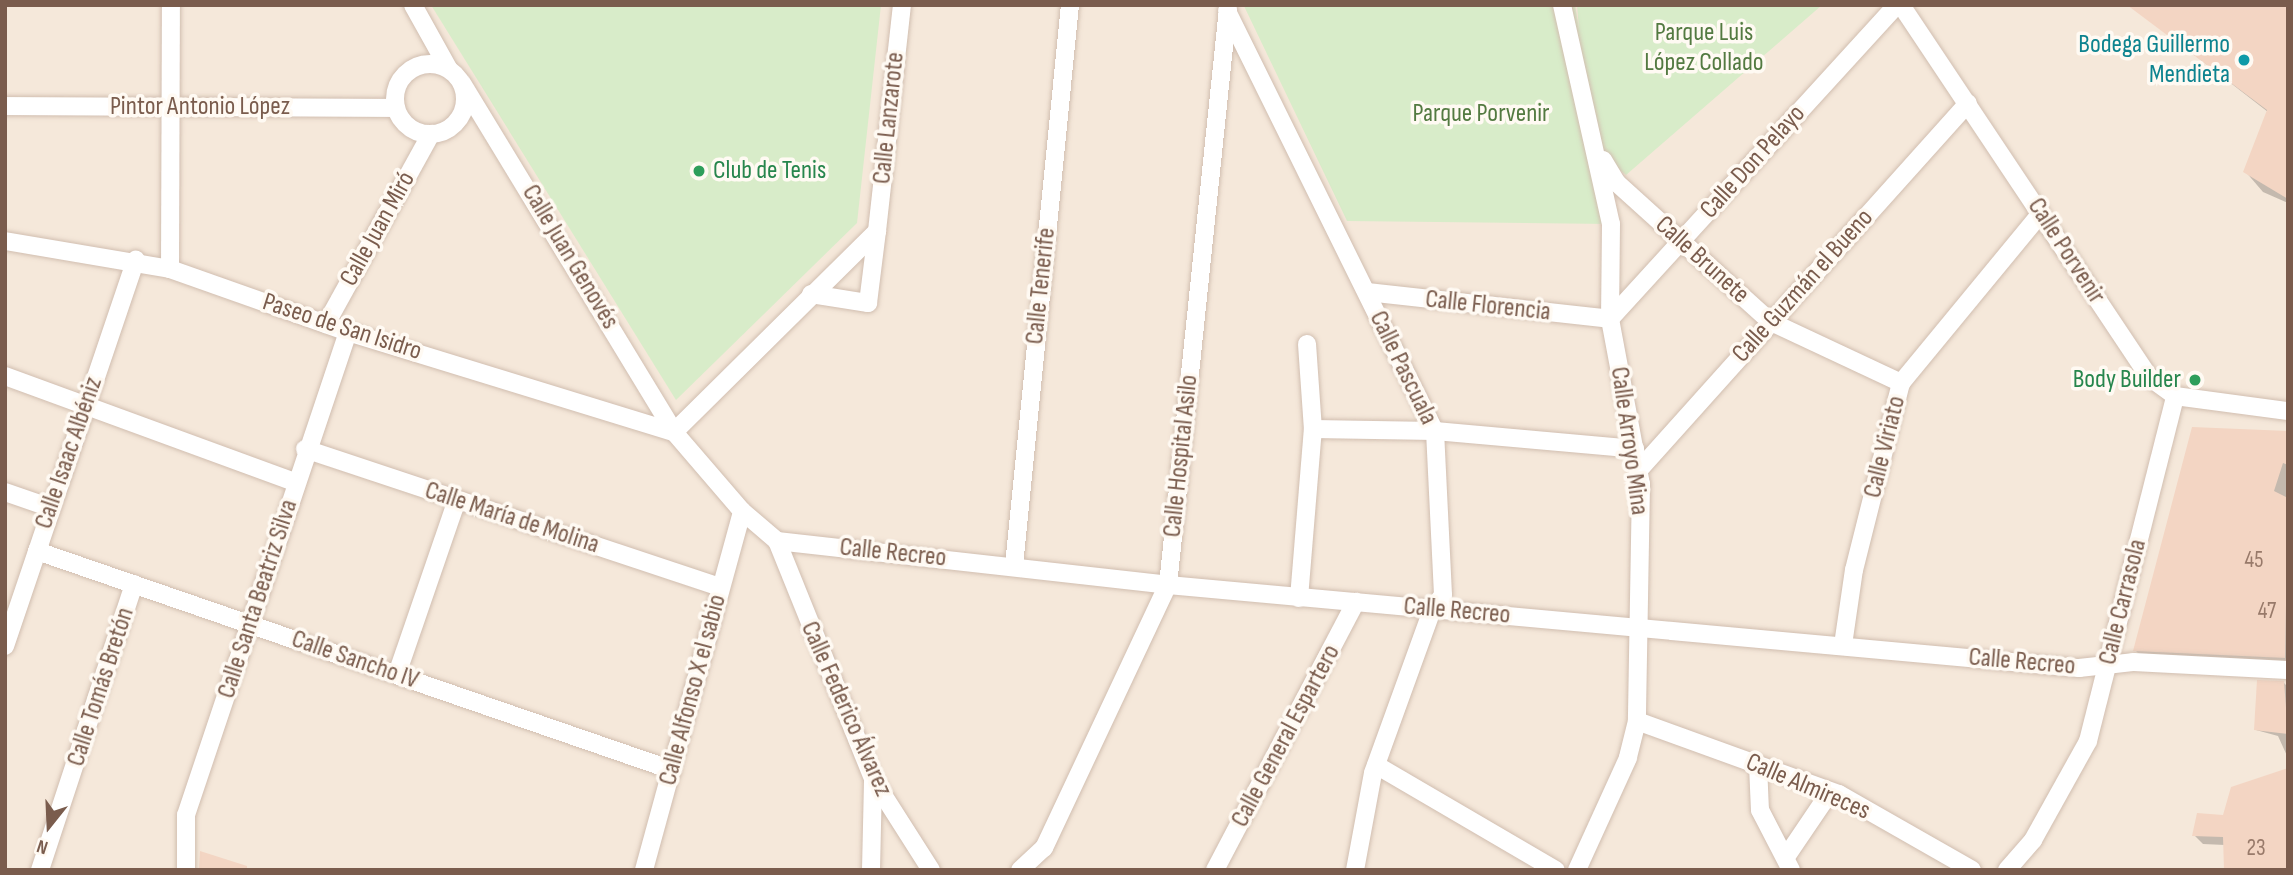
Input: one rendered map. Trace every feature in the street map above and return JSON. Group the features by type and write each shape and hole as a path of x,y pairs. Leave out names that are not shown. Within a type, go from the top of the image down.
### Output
{"street":[{"path":"170,269 171,5"},
{"path":"413,5 449,68 463,83 466,103 458,122 431,134 409,127 396,108 397,87 409,70 428,64 449,68"},
{"name":"Calle Lanzarote","path":"811,294 868,303 902,5"},
{"name":"Calle Tenerife","path":"1014,566 1070,5"},
{"name":"Calle Arroyo Mina","path":"1562,5 1598,152 1611,224 1610,319 1638,471 1643,629 1637,721 1628,758 1577,870"},
{"name":"Calle Porvenir","path":"1899,5 1968,103 2149,377 2175,396"},
{"name":"Calle Don Pelayo","path":"1610,319 1899,5"},
{"name":"Calle Pascuala","path":"1228,8 1435,431 1443,595 1432,610 1376,765 1356,870"},
{"name":"Calle Hospital Asilo","path":"1020,870 1044,848 1168,585 1228,8"},
{"name":"Calle Juan Genovés","path":"463,83 674,432"},
{"name":"Calle Guzmán el Bueno","path":"1638,471 1968,103"},
{"name":"Pintor Antonio López","path":"5,106 396,108"},
{"name":"Calle Juan Miró","path":"326,324 431,134"},
{"name":"Calle Brunete","path":"1598,152 1617,183 1771,322 1901,383"},
{"name":"Calle Viriato","path":"1843,645 1854,570 1901,383 2041,213"},
{"path":"777,541 742,511 674,432 877,231"},
{"name":"Paseo de San Isidro","path":"5,241 136,260 170,269 348,332 674,432"},
{"name":"Calle Isaac Albéniz","path":"5,646 12,605 37,551 83,409 136,260"},
{"name":"Calle Florencia","path":"1367,292 1610,319"},
{"name":"Calle Santa Beatriz Silva","path":"186,870 186,815 252,624 305,449 348,332"},
{"path":"1299,597 1313,429 1307,344"},
{"path":"5,376 73,398 83,409 295,482"},
{"path":"2175,396 2288,411"},
{"name":"Calle Carrasola","path":"2007,870 2033,840 2088,741 2175,396"},
{"path":"1313,429 1435,431 1635,449"},
{"name":"Calle María de Molina","path":"305,449 720,587"},
{"path":"5,492 51,508"},
{"path":"397,674 457,500"},
{"name":"Calle Alfonso X el sabio","path":"644,870 742,511"},
{"name":"Calle Recreo","path":"777,541 1168,585 1643,629 2107,666 2133,662 2288,670"},
{"name":"Calle Federico Álvarez","path":"777,541 873,779 931,870"},
{"name":"Calle Sancho IV","path":"37,551 672,770"},
{"name":"Calle Tomás Bretón","path":"40,870 134,584"},
{"name":"Calle General Espartero","path":"1215,870 1356,603"},
{"name":"Calle Almireces","path":"1637,721 1830,792 1972,870"},
{"path":"1376,765 1556,870"},
{"path":"1758,765 1760,810 1788,864"},
{"path":"871,870 873,779"},
{"path":"1788,864 1830,792"}],"shaded area":[{"path":"5,5 2288,5 2288,870 5,870"}],"green space":[{"name":"Club de Tenis","path":"431,5 881,5 857,223 676,400"},
{"name":"Parque Porvenir","path":"1575,5 1579,29 1577,5 1822,5 1626,175 1599,152 1611,224 1347,221 1244,6"}],"building":[{"name":"Bodega Guillermo Mendieta","path":"2127,5 2288,5 2288,199 2243,172 2267,110"},
{"path":"2192,427 2288,431 2288,465 2283,463 2274,491 2288,498 2285,658 2133,651"},
{"path":"2257,680 2284,681 2288,734 2254,730"},
{"path":"2288,768 2288,870 2224,870 2223,837 2192,836 2197,813 2223,815 2231,787"},
{"path":"200,851 247,866 247,870 199,870"}],"place":[{"name":"Bodega Guillermo Mendieta","path":"2244,60"},
{"name":"Club de Tenis","path":"699,171"},
{"name":"Body Builder","path":"2195,380"}],"park label":[{"name":"Parque Luis López Collado","path":"1704,48"}]}
